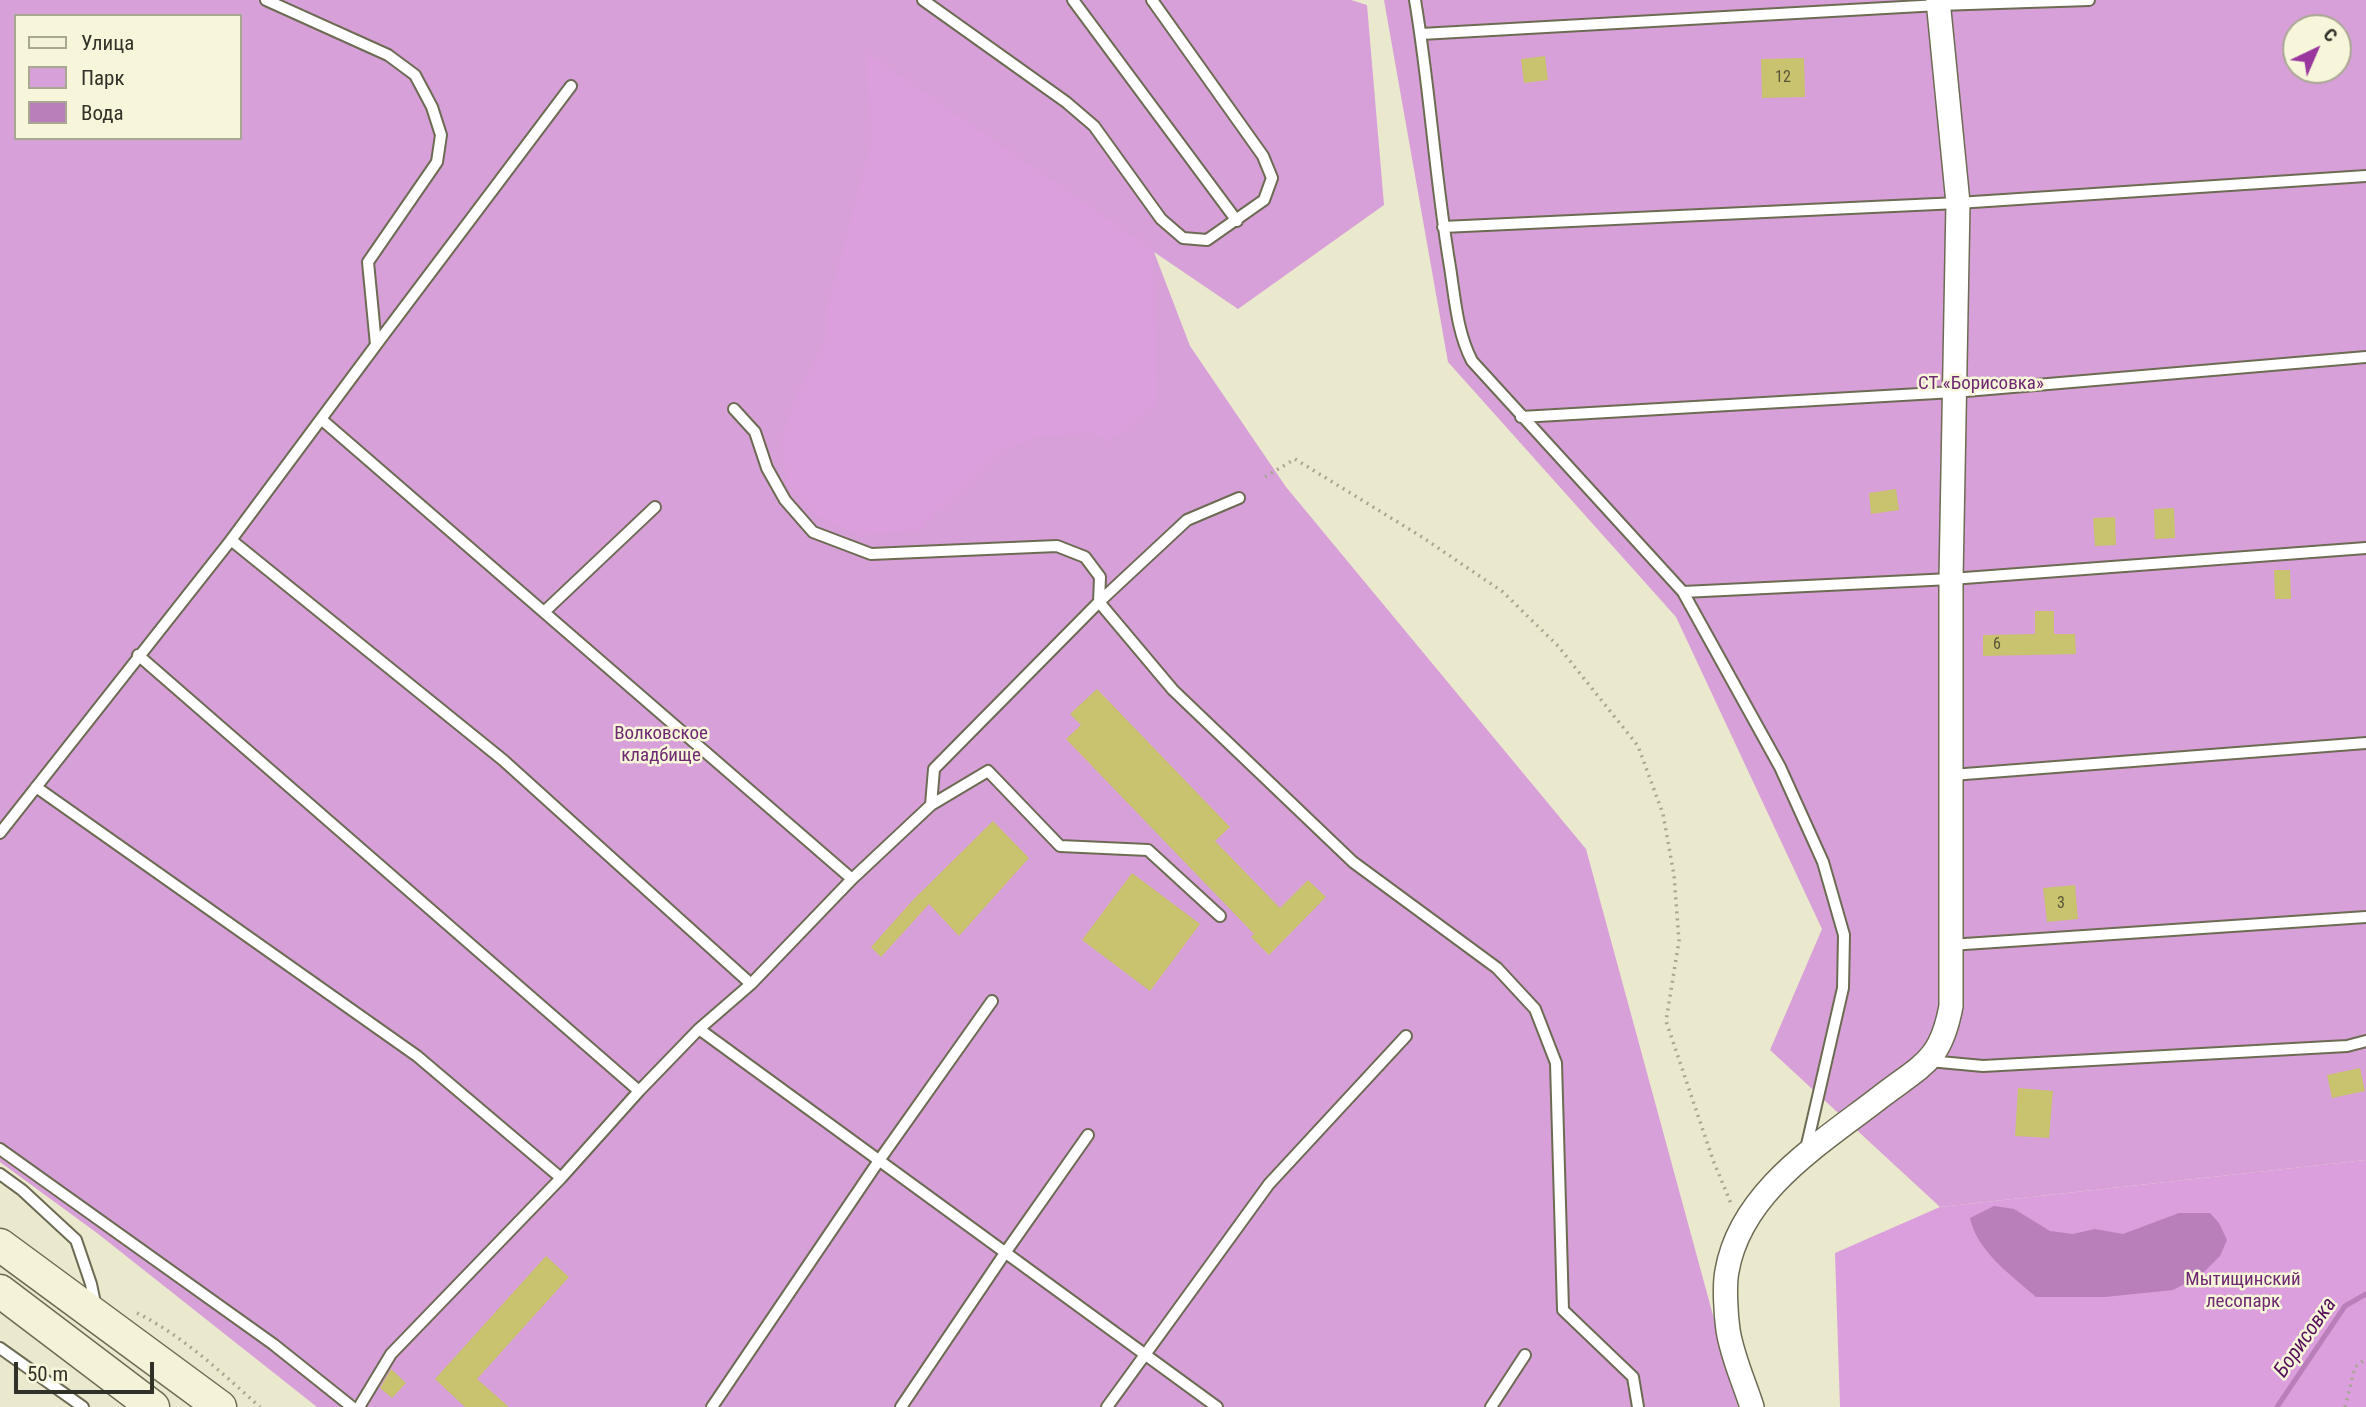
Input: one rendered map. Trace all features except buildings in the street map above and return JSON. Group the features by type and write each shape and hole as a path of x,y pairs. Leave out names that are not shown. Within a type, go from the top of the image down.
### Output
{"main road":[{"path":"0,1245 220,1407"},
{"path":"0,1291 153,1407"}],"street":[{"path":"1752,1407 1728,1331 1727,1272 1741,1228 1775,1182 1929,1061 1946,1033 1951,1006 1951,579 1958,203 1939,3"}],"lane":[{"path":"266,0 388,55 415,75 432,107 441,135 437,162 368,262 376,345"},
{"path":"923,0 1066,102 1094,126 1161,219 1184,238 1207,240 1264,200 1272,178 1263,156 1232,110 1152,0"},
{"path":"1073,0 1237,221"},
{"path":"1415,0 1443,227 1462,342 1472,361 1521,417 1683,592 1780,767 1823,862 1844,935 1843,988 1805,1156"},
{"path":"1421,34 1939,3 2089,0"},
{"path":"0,832 230,540 571,86"},
{"path":"1443,227 1958,203 2366,176"},
{"path":"1521,417 1954,392 2366,357"},
{"path":"734,409 755,432 766,468 785,500 813,532 871,554 1057,546 1085,557 1100,577 1099,602 1173,690 1353,862 1497,968 1535,1009 1556,1063 1563,1310 1633,1377 1638,1407"},
{"path":"321,419 852,879"},
{"path":"931,806 934,769 1099,602 1187,520 1239,498"},
{"path":"544,612 655,507"},
{"path":"230,540 503,760 751,984"},
{"path":"1683,592 1951,579 2366,548"},
{"path":"138,655 639,1091"},
{"path":"1952,775 2366,743"},
{"path":"359,1407 391,1353 561,1178 699,1029 751,984 852,879 931,806 988,771 1060,846 1148,850 1220,916"},
{"path":"36,787 417,1056 561,1178"},
{"path":"1950,945 2366,917"},
{"path":"712,1407 878,1162 992,1002"},
{"path":"699,1029 1217,1407"},
{"path":"1107,1407 1269,1184 1406,1036"},
{"path":"1929,1061 1983,1066 2347,1046 2366,1041"},
{"path":"901,1407 1004,1253 1088,1135"},
{"path":"0,1149 273,1344 352,1407"},
{"path":"0,1174 22,1190 76,1240 92,1284 98,1318"},
{"path":"0,1348 83,1407"},
{"path":"1491,1407 1525,1354"}],"path":[{"path":"1265,477 1296,459 1422,537 1503,592 1558,646 1638,746 1663,814 1674,875 1679,940 1666,1021 1713,1160 1741,1228"},
{"path":"133,1311 154,1322 209,1361 260,1407"},
{"path":"2345,1407 2355,1367 2366,1359"}],"green space":[{"name":"Волковское кладбище","path":"0,0 1351,0 1367,5 1384,205 1238,309 1154,252 1190,346 1286,487 1586,849 1738,1407 364,1407 354,1399 347,1407 317,1407 97,1233 0,1162"},
{"name":"СТ «Борисовка»","path":"1384,0 2366,0 2366,1160 1940,1207 1770,1050 1822,929 1676,617 1448,362"},
{"path":"865,51 1153,250 1157,403 1111,441 1090,433 1036,437 1001,451 919,530 858,535 814,515 787,484 781,441 795,398 826,340 826,312 872,139"},
{"name":"Мытищинский лесопарк","path":"2366,1160 2366,1407 1840,1407 1835,1253 1940,1207"}],"water":[{"path":"1994,1206 2014,1209 2050,1231 2073,1234 2095,1229 2123,1234 2179,1213 2210,1213 2219,1223 2227,1240 2220,1256 2200,1276 2173,1290 2105,1297 2036,1297 1996,1262 1974,1230 1970,1218"}],"waterway":[{"name":"Борисовка","path":"2277,1407 2345,1306 2366,1294"}]}
